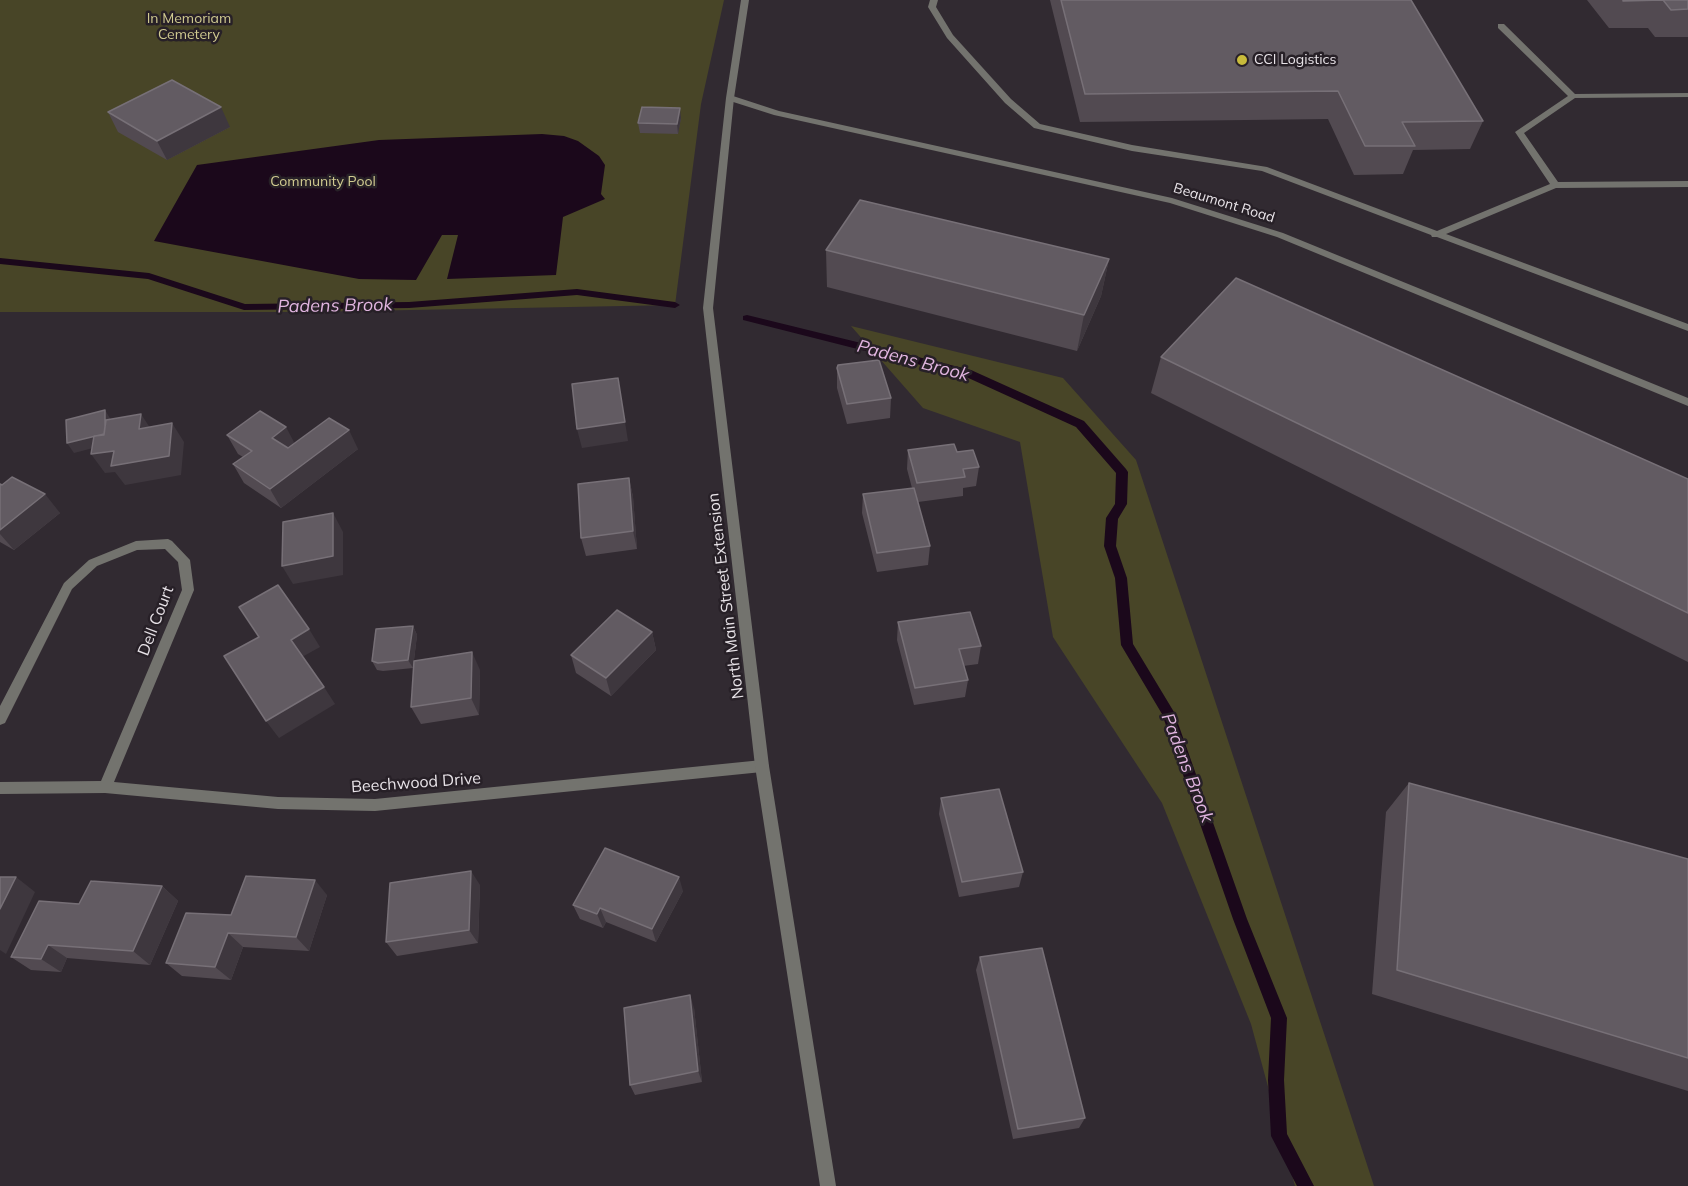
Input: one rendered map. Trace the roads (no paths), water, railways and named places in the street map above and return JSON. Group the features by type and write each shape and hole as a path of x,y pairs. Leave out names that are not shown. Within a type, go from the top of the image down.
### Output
{"street":[{"name":"North Main Street Extension","path":"745,0 730,98 708,308 762,766 828,1186"},
{"path":"934,0 932,7 950,36 1008,101 1037,126 1132,148 1264,169 1688,328"},
{"path":"1501,26 1573,96"},
{"path":"1555,185 1519,132 1573,96 1688,95"},
{"name":"Beaumont Road","path":"730,98 777,113 1173,201 1280,235 1688,402"},
{"path":"1435,235 1555,185 1688,184"},
{"name":"Dell Court","path":"0,718 68,586 93,563 136,546 168,544 184,560 188,590 105,787"},
{"name":"Beechwood Drive","path":"0,788 105,787 278,803 375,806 762,766"}],"waterway":[{"name":"Padens Brook","path":"0,261 149,276 244,307 409,305 577,292 675,305"},
{"name":"Padens Brook","path":"747,318 967,373 1080,424 1122,472 1121,504 1112,518 1110,546 1121,578 1127,645 1168,712 1240,919 1279,1018 1276,1080 1279,1136 1306,1186"}],"place":[{"name":"CCI Logistics","path":"1242,60"}],"park label":[{"name":"In Memoriam Cemetery","path":"189,28"},
{"name":"Community Pool","path":"323,182"}]}
